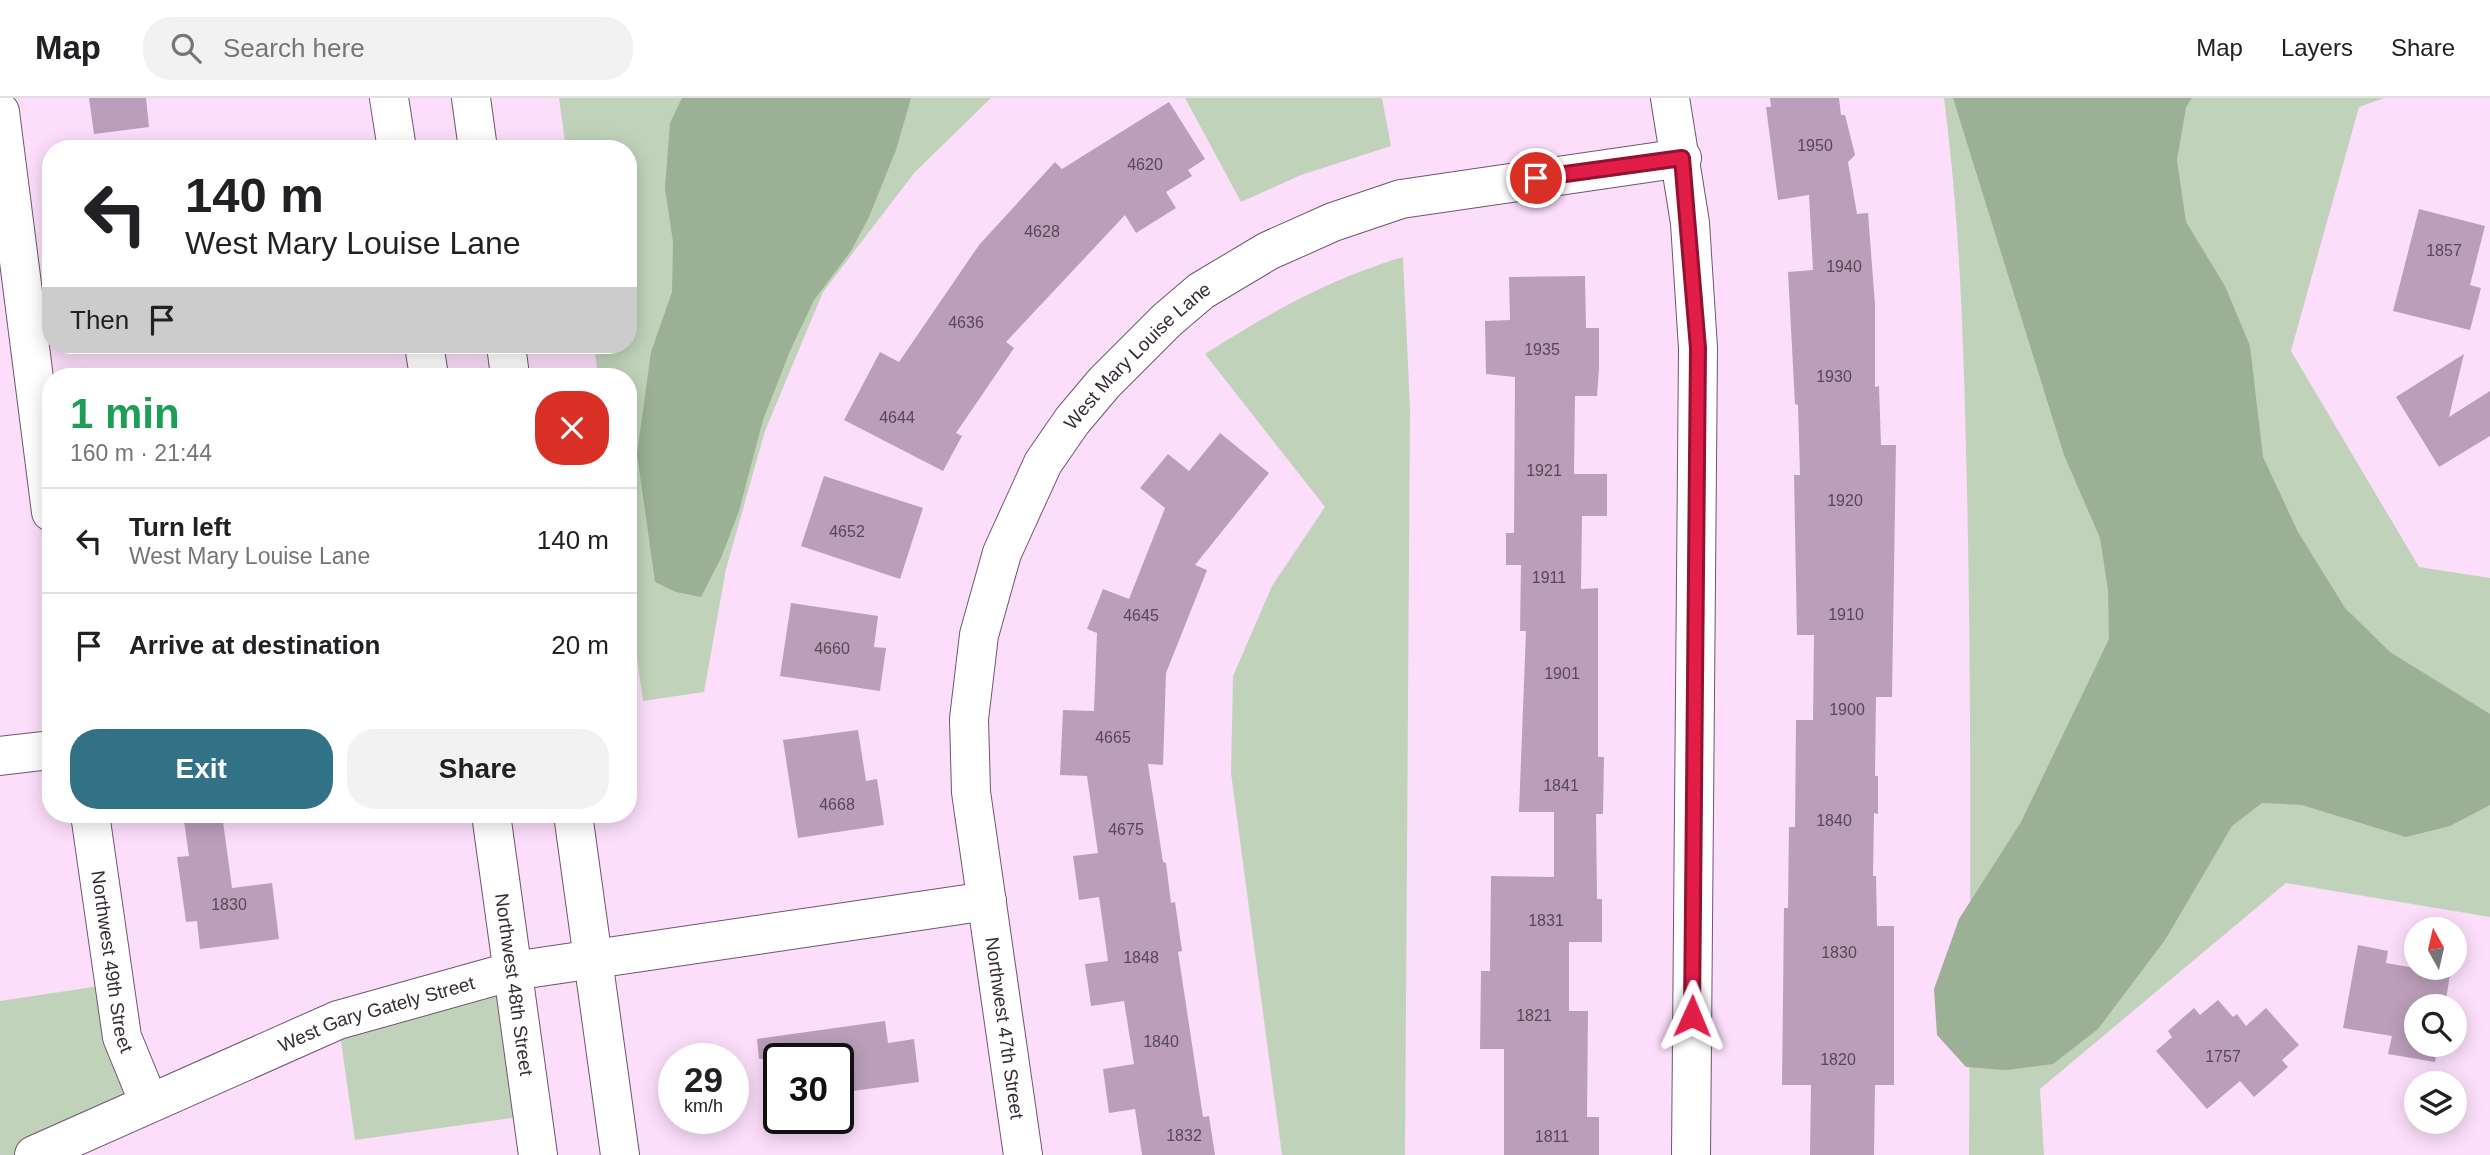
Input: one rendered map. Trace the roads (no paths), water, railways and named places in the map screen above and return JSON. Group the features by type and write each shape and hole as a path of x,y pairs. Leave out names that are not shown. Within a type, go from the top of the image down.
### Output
{"street":[{"path":"389,98 396,140"},
{"path":"471,98 477,140"},
{"path":"1670,98 1682,158 1698,348 1691,1155"},
{"path":"0,112 42,441"},
{"name":"West Mary Louise Lane","path":"987,901 971,792 969,719 979,635 1002,553 1021,507 1050,453 1104,383 1167,320 1201,291 1236,268 1333,222 1390,202 1423,195 1682,158"},
{"path":"0,756 42,751"},
{"name":"Northwest 49th Street","path":"91,823 122,1037 149,1103"},
{"name":"Northwest 48th Street","path":"492,823 538,1155"},
{"path":"574,823 620,1155"},
{"name":"West Gary Gately Street","path":"34,1155 338,1020 513,971 987,901"},
{"name":"Northwest 47th Street","path":"987,901 1023,1155"}]}
